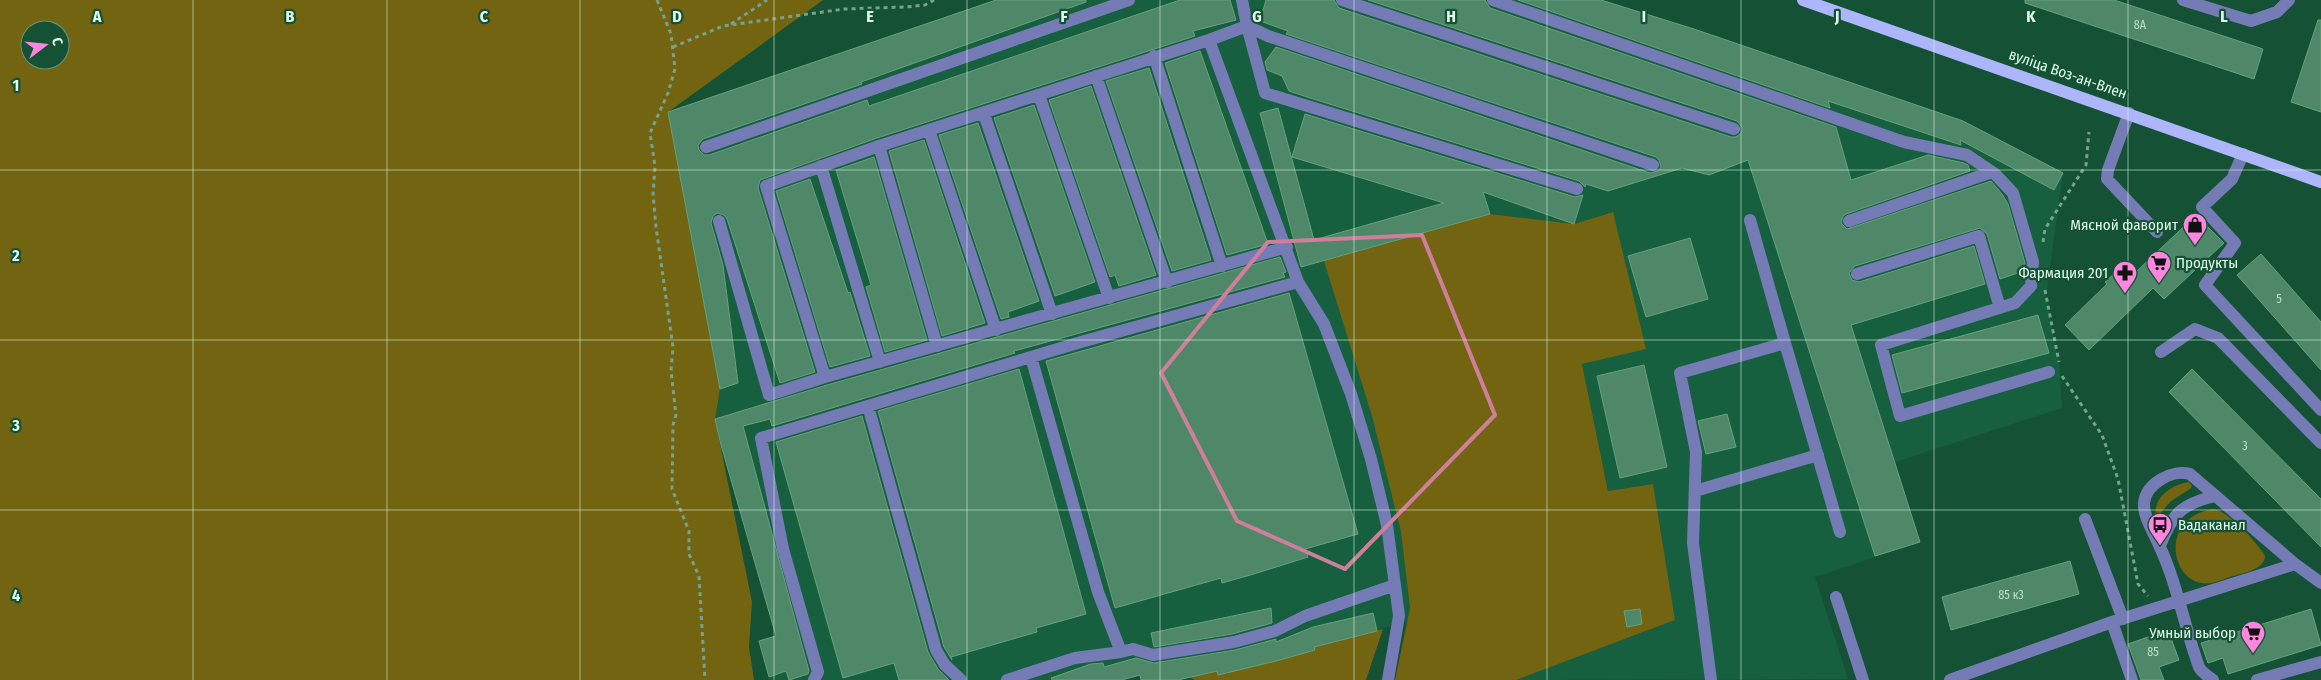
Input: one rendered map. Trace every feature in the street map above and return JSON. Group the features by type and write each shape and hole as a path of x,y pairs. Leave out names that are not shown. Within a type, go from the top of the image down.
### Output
{"main road":[{"name":"вуліца Воз-ан-Влен","path":"1803,0 2130,113 2321,182"}],"street":[{"path":"706,147 1129,0"},
{"path":"1242,0 1265,93 1577,189"},
{"path":"1342,0 1734,129"},
{"path":"1493,0 1904,142 1967,155 1992,172 2013,193 2033,262 2031,286 2015,303 1882,345 1900,416 2049,372"},
{"path":"2183,0 2251,21 2277,12 2289,0"},
{"path":"825,377 766,186 879,146 984,114 1247,26 1268,36 1653,165"},
{"path":"1209,40 1287,247 1298,282 1324,324 1351,394 1370,459 1386,526 1399,616 1388,680"},
{"path":"1154,56 1222,266"},
{"path":"1096,76 1167,282"},
{"path":"1039,95 1109,298"},
{"path":"2130,113 2108,170 2108,179 2157,232"},
{"path":"984,114 1052,314"},
{"path":"930,130 996,330"},
{"path":"879,146 937,346"},
{"path":"2243,154 2232,179 2202,206 2235,243 2205,285 2321,410"},
{"path":"821,166 880,362"},
{"path":"1849,221 1992,172"},
{"path":"1750,220 1840,532"},
{"path":"720,221 769,395 825,377 1287,247"},
{"path":"1857,274 1979,236 2000,308"},
{"path":"814,680 818,672 783,549 761,438 1030,357 1298,282"},
{"path":"2161,352 2195,329 2218,338 2321,443"},
{"path":"1711,680 1693,543 1696,452 1680,373 1785,343"},
{"path":"1030,357 1098,592 1121,652"},
{"path":"868,406 936,650 945,665 961,680"},
{"path":"1695,491 1818,456"},
{"path":"2213,680 2200,670 2180,601 2160,546 2147,518 2144,505 2146,495 2158,482 2170,474 2181,471 2190,474 2294,564 2321,583"},
{"path":"2160,546 2168,524 2179,511 2196,501 2215,496"},
{"path":"2084,519 2117,620 2132,680"},
{"path":"1950,680 2117,620 2294,564"},
{"path":"1007,680 1075,658 1133,649 1153,655 1174,653 1234,642 1275,631 1305,616 1395,585"},
{"path":"1836,597 1863,680"},
{"path":"2257,680 2321,662"}],"path":[{"path":"658,0 671,34 675,69 668,93 650,133 654,166 653,194 673,347 672,371 676,415 672,425 672,489 689,531 689,554 699,576 705,680"},
{"path":"729,25 767,0"},
{"path":"673,46 729,25 844,9 906,7 925,4 934,0"},
{"path":"2043,248 2045,229 2086,165 2089,132"},
{"path":"2045,286 2063,379 2102,435 2118,479 2138,584 2158,608"}],"highlighted area":[{"path":"1422,235 1495,415 1345,569 1237,521 1161,373 1268,242"}],"shaded area":[{"path":"0,0 823,0 668,112 720,389 715,419 752,602 749,647 754,680 0,680"},
{"path":"996,0 1591,0 1963,121 2063,173 2046,296 2059,361 2062,408 1895,462 1920,542 1815,577 1848,679 1516,680 1675,620 1653,484 1608,491 1582,363 1612,212 1574,224 1490,214 1372,416 1401,531 1410,608 1409,621 1314,647 1315,650 1218,675 1217,671 1140,675 1122,680 768,680 769,677 759,641 776,635 715,419 720,389 668,112"},
{"path":"1613,212 1646,349 1582,364 1608,491 1653,484 1675,620 1516,680 1395,680 1410,608 1401,532 1372,416 1324,261 1490,214 1574,224"},
{"path":"2189,482 2192,486 2190,489 2171,501 2159,515 2156,515 2156,508 2165,492 2177,485"},
{"path":"2214,509 2235,521 2256,543 2265,556 2264,561 2250,571 2216,582 2197,582 2186,575 2179,564 2176,551 2177,538 2183,525 2196,515"},
{"path":"1383,629 1366,680 1195,680 1190,677 1217,671 1218,675 1315,650 1314,647"}],"building":[{"path":"996,0 1086,0 1086,2 861,82 862,84 703,139 698,145 699,150 704,155 709,155 867,100 869,106 1180,0 1230,0 1236,20 1193,31 1195,36 877,138 760,180 758,188 815,372 780,383 727,219 724,215 717,213 713,216 711,223 723,265 738,383 720,389 668,112"},
{"path":"1266,0 1334,0 1339,8 1731,137 1736,137 1742,132 1742,127 1737,121 1368,0 1485,0 1490,8 1836,127 1851,180 1928,155 1968,165 1970,171 1846,214 1843,216 1841,223 1847,229 1991,181 2008,204 2025,263 2024,271 2000,279 1987,234 1980,228 1855,266 1849,273 1852,280 1859,282 1974,246 1985,284 1851,325 1920,542 1875,556 1748,160 1709,175 1682,168 1608,191 1586,184 1585,187 1579,181 1310,98 1289,91 1282,76 1267,70 1265,62 1276,47 1650,173 1658,171 1661,167 1656,157 1286,34 1288,31 1260,21"},
{"path":"1518,0 1601,0 1694,29 1963,121 2063,173 2054,190 1960,140 1961,145 1828,101 1830,108"},
{"path":"2025,0 2114,0 2263,49 2254,79 2025,3"},
{"path":"2318,20 2321,20 2321,112 2291,102"},
{"path":"1200,51 1268,244 1227,255 1165,63"},
{"path":"1149,68 1211,260 1172,271 1106,81"},
{"path":"1091,86 1156,275 1119,286 1115,275 1110,277 1049,100"},
{"path":"1034,105 1095,282 1055,296 994,118"},
{"path":"1278,108 1314,240 1444,203 1292,157 1305,114 1575,197 1583,195 1574,224 1483,192 1490,214 1301,267 1260,113"},
{"path":"978,123 1039,301 1008,312 1009,317 1001,319 939,135"},
{"path":"924,140 985,323 942,336 889,151"},
{"path":"874,157 927,340 885,352 866,287 871,285 836,170"},
{"path":"810,179 848,293 850,292 870,356 830,367 776,191"},
{"path":"2196,215 2224,243 2164,299 2153,288 2089,350 2065,325 2107,284 2105,282 2115,273 2118,276 2130,264 2137,271"},
{"path":"1690,238 1708,299 1646,317 1628,256"},
{"path":"2261,254 2321,322 2321,370 2237,275"},
{"path":"1280,257 1286,272 1283,273 1285,277 1014,351 1015,353 772,426 770,419 743,426 809,671 808,674 789,680 786,671 769,677 759,641 776,636 715,419 827,385"},
{"path":"1289,293 1358,534 1305,549 1308,557 1254,574 1222,583 1221,578 1115,608 1046,361"},
{"path":"2038,315 2049,353 1902,393 1892,355"},
{"path":"1644,365 1667,467 1620,478 1597,376"},
{"path":"1019,369 1086,614 1036,628 1037,632 951,657 952,660 944,647 878,411"},
{"path":"2192,369 2321,499 2321,547 2169,392"},
{"path":"1727,414 1736,447 1706,454 1698,421"},
{"path":"862,416 928,652 938,669 949,680 899,680 894,663 843,678 776,442"},
{"path":"2070,561 2079,594 1951,630 1942,597"},
{"path":"1271,608 1272,623 1232,634 1154,647 1151,633"},
{"path":"1640,609 1642,624 1627,627 1624,611"},
{"path":"2311,609 2321,645 2228,674 2223,658 2208,663 2201,643"},
{"path":"1373,613 1377,631 1314,647 1315,650 1280,660 1218,675 1217,671 1178,680 1141,680 1140,675 1122,680 1052,680 1051,678 1091,664 1103,663 1104,667 1136,658 1154,663 1235,650 1276,639 1276,642 1313,627"},
{"path":"2168,630 2179,660 2159,667 2164,680 2141,680 2128,644"}],"place":[{"name":"Мясной фаворит","path":"2195,246"},
{"name":"Продукты","path":"2159,284"},
{"name":"Фармация 201","path":"2125,294"},
{"name":"Вадаканал","path":"2160,546"},
{"name":"Умный выбор","path":"2253,654"}]}
